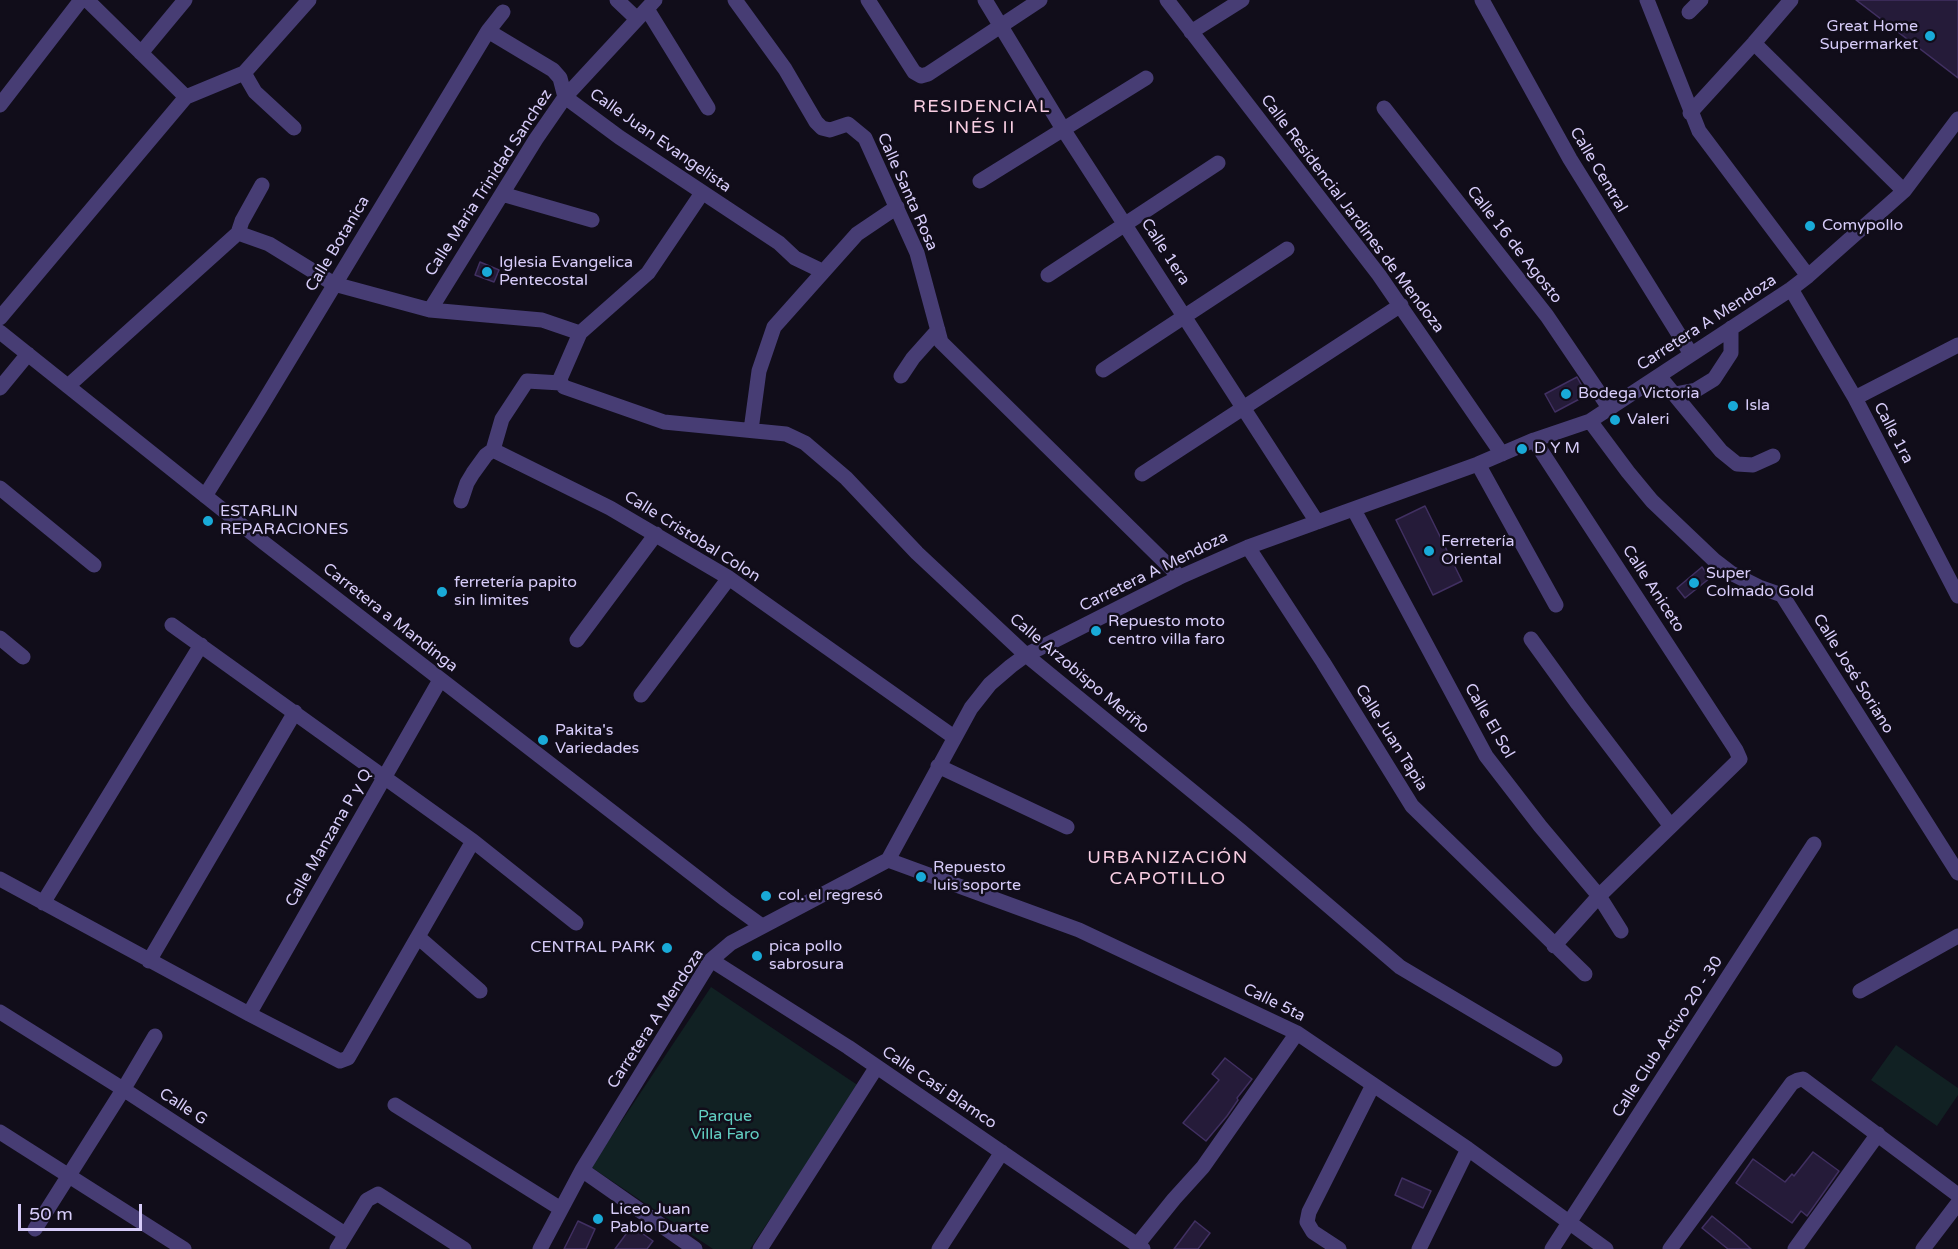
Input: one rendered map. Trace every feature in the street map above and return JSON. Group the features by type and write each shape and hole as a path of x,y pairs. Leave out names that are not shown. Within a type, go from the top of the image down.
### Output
{"street":[{"path":"0,105 81,0"},
{"path":"87,0 186,97"},
{"path":"141,53 185,0"},
{"path":"0,318 186,97 244,73 309,0"},
{"path":"618,0 646,9 708,108"},
{"name":"Calle Santa Rosa","path":"735,0 785,69 816,122 822,128 830,130 848,123 865,138 917,253 941,342 1180,577"},
{"path":"868,0 914,72 921,76 928,74 1040,0"},
{"name":"Calle 1era","path":"985,0 1063,129 1317,522"},
{"name":"Calle Residencial Jardines de Mendoza","path":"1167,0 1401,305 1502,454"},
{"path":"1191,32 1242,0"},
{"name":"Calle Central","path":"1482,0 1570,159 1691,354"},
{"path":"1647,0 1699,131 1808,276"},
{"path":"1689,12 1701,0"},
{"path":"1690,113 1754,43 1782,3"},
{"name":"Calle Maria Trinidad Sanchez","path":"430,310 565,97 646,9"},
{"name":"Calle Botanica","path":"206,496 488,31 503,12"},
{"name":"Calle Juan Evangelista","path":"488,31 553,70 560,78 565,97 619,137 779,243 795,258 822,271"},
{"path":"1754,43 1904,191"},
{"path":"244,73 255,92 294,128"},
{"path":"980,181 1146,78"},
{"name":"Calle 16 de Agosto","path":"1384,108 1547,316 1610,409"},
{"name":"Carretera A Mendoza","path":"540,1249 582,1170 711,960 730,943 888,860 970,708 990,684 1026,655 1180,577 1248,547 1354,510 1478,464 1534,440 1590,421 1808,276 1904,191 1958,119"},
{"path":"1048,275 1218,163"},
{"path":"68,386 233,238 262,185"},
{"path":"461,501 473,473 486,454 493,450 502,418 526,381 561,383 560,379 580,333 648,273 702,193"},
{"path":"502,194 592,220"},
{"path":"751,430 759,372 774,327 857,234 897,207"},
{"path":"233,238 269,244 334,284 430,310 542,320 580,333"},
{"path":"1103,370 1287,249"},
{"name":"Calle 1ra","path":"1791,289 1855,398 1958,596"},
{"path":"1142,474 1401,305"},
{"path":"1675,394 1696,390 1714,379 1731,353 1731,328"},
{"path":"901,376 938,330"},
{"name":"Carretera a Mandinga","path":"0,332 440,680 762,926"},
{"path":"1855,398 1958,345"},
{"path":"0,388 28,354"},
{"path":"1659,376 1721,451 1737,464 1753,465 1773,456"},
{"name":"Calle Arzobispo Meriño","path":"561,383 564,387 664,422 786,434 805,443 846,478 916,553 1026,655 1241,831 1400,967 1555,1059"},
{"name":"Calle José Soriano","path":"1590,421 1652,501 1714,560 1731,573 1782,596 1958,873"},
{"name":"Calle Aniceto","path":"1534,440 1740,759 1670,825"},
{"name":"Calle Cristobal Colon","path":"493,450 610,508 729,578 954,737"},
{"path":"1478,464 1556,605"},
{"path":"0,488 94,565"},
{"name":"Calle El Sol","path":"1354,510 1486,756 1540,826 1599,896 1621,931"},
{"path":"577,640 656,534"},
{"name":"Calle Juan Tapia","path":"1248,547 1323,662 1412,806 1585,974"},
{"path":"641,695 729,578"},
{"path":"172,625 473,841 576,923"},
{"path":"0,639 23,657"},
{"path":"1531,639 1670,825 1599,896 1554,946"},
{"path":"43,903 201,645"},
{"name":"Calle Manzana P y Q","path":"249,1014 440,680"},
{"path":"149,961 295,712"},
{"path":"939,766 1066,826"},
{"path":"0,879 249,1014 344,1061 348,1058 473,841"},
{"name":"Calle Club Activo 20 - 30","path":"1552,1249 1814,844"},
{"name":"Calle 5ta","path":"888,860 1078,930 1297,1033 1468,1149 1606,1249"},
{"path":"1860,991 1958,936"},
{"path":"418,937 480,991"},
{"name":"Calle Casi Blamco","path":"711,960 848,1047 1140,1247"},
{"name":"Calle G","path":"0,1012 123,1089 345,1234"},
{"path":"1140,1247 1174,1199 1203,1167 1297,1033"},
{"path":"35,1229 155,1036"},
{"path":"760,1249 876,1068"},
{"path":"1670,1249 1792,1083 1803,1079 1958,1195"},
{"path":"1339,1249 1313,1232 1307,1222 1309,1212 1373,1085"},
{"path":"395,1105 561,1209"},
{"path":"0,1132 184,1249"},
{"path":"1795,1249 1878,1134"},
{"path":"1419,1249 1468,1149"},
{"path":"939,1249 1002,1152"},
{"path":"582,1170 694,1249"},
{"path":"337,1249 367,1200 378,1194 464,1249"},
{"path":"1923,1249 1958,1203"}],"green space":[{"name":"Parque Villa Faro","path":"711,987 859,1086 750,1249 713,1249 591,1167"},
{"path":"1896,1045 1958,1088 1958,1095 1937,1126 1871,1080"}],"building":[{"name":"Great Home Supermarket","path":"1856,0 1958,0 1958,78"},
{"name":"Iglesia Evangelica Pentecostal","path":"480,262 499,270 494,282 475,275"},
{"name":"Bodega Victoria","path":"1577,377 1587,395 1555,412 1545,394"},
{"name":"Ferretería Oriental","path":"1425,506 1462,581 1433,595 1396,520"},
{"name":"Super Colmado Gold","path":"1702,567 1710,578 1685,598 1677,588"},
{"path":"1225,1058 1252,1079 1227,1116 1206,1141 1183,1123 1219,1080 1212,1074"},
{"path":"1813,1152 1839,1171 1807,1216 1801,1211 1792,1223 1736,1183 1753,1159 1785,1182 1792,1174 1794,1176"},
{"path":"1402,1178 1431,1191 1423,1208 1395,1195"},
{"path":"1712,1216 1751,1249 1728,1249 1702,1228"},
{"path":"578,1221 595,1229 586,1249 564,1249"},
{"path":"1195,1221 1210,1233 1198,1249 1174,1249"},
{"path":"632,1226 653,1241 647,1249 615,1249"}],"place":[{"name":"Great Home Supermarket","path":"1930,36"},
{"name":"Comypollo","path":"1810,226"},
{"name":"Iglesia Evangelica Pentecostal","path":"487,272"},
{"name":"Bodega Victoria","path":"1566,394"},
{"name":"Isla","path":"1733,406"},
{"name":"Valeri","path":"1615,420"},
{"name":"D Y M","path":"1522,449"},
{"name":"ESTARLIN REPARACIONES","path":"208,521"},
{"name":"Ferretería Oriental","path":"1429,551"},
{"name":"Super Colmado Gold","path":"1694,583"},
{"name":"ferretería papito sin limites","path":"442,592"},
{"name":"Repuesto moto centro villa faro","path":"1096,631"},
{"name":"Pakita's Variedades","path":"543,740"},
{"name":"Repuesto luis soporte","path":"921,877"},
{"name":"col. el regresó","path":"766,896"},
{"name":"CENTRAL PARK","path":"667,948"},
{"name":"pica pollo sabrosura","path":"757,956"},
{"name":"Liceo Juan Pablo Duarte","path":"598,1219"}],"district":[{"name":"RESIDENCIAL INÉS II","path":"982,117"},
{"name":"URBANIZACIÓN CAPOTILLO","path":"1168,868"}]}
